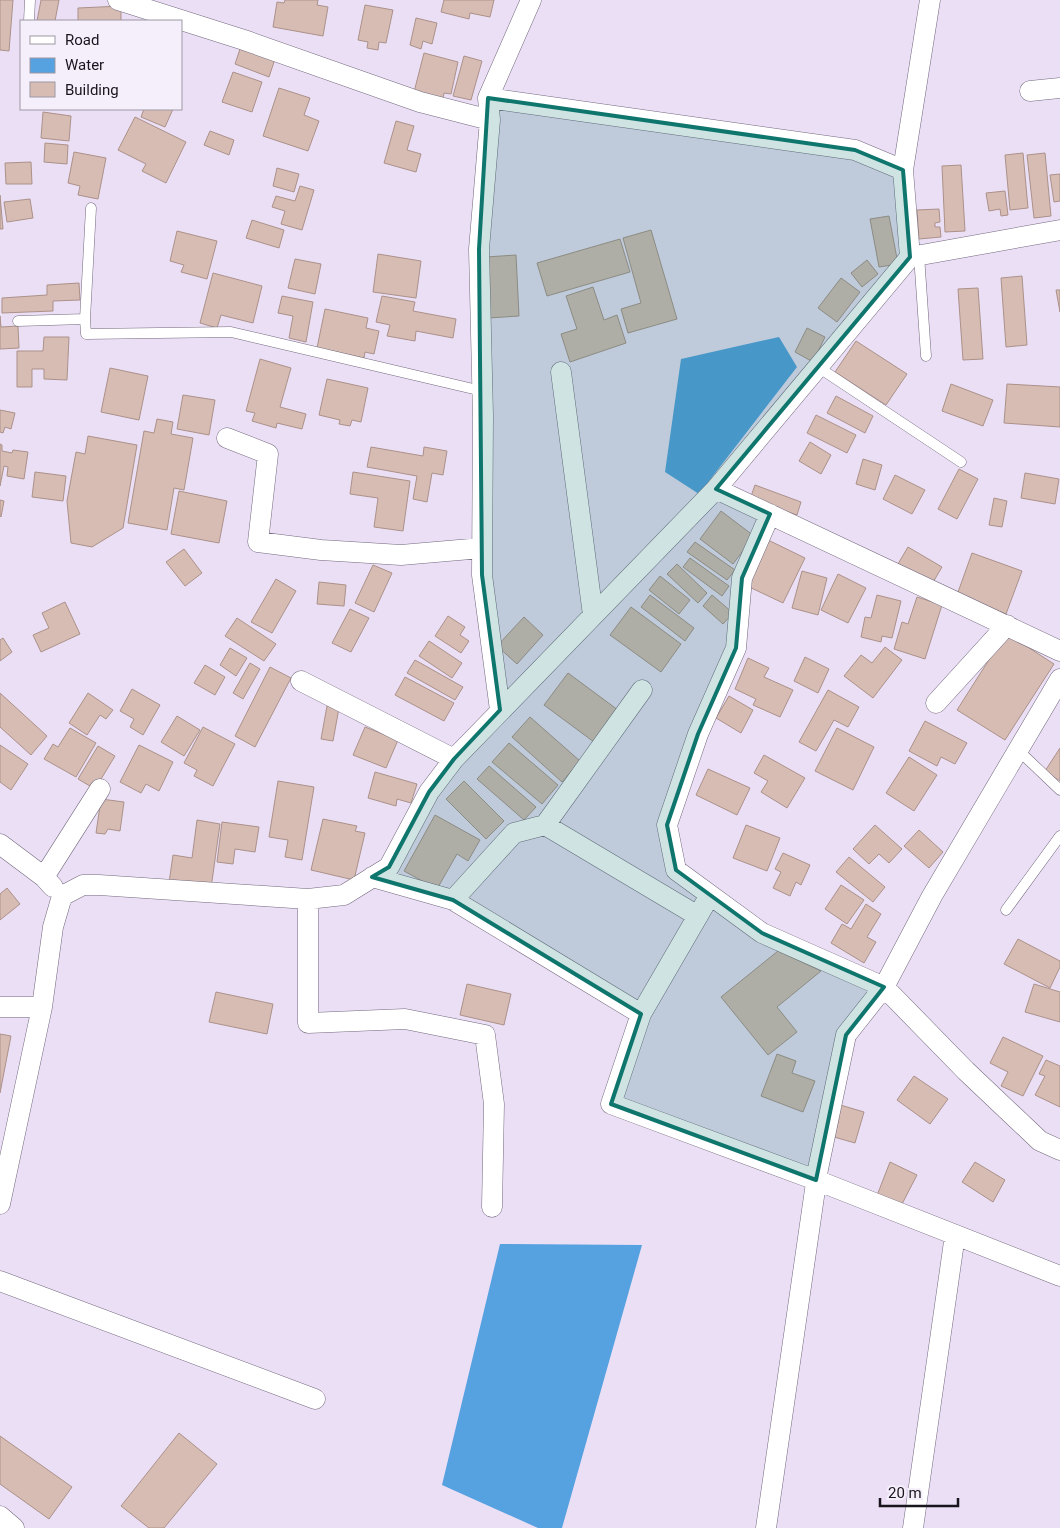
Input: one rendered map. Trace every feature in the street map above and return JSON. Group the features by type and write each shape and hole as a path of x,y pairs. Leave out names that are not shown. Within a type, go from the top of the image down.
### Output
{"street":[{"path":"118,0 181,20"},
{"path":"500,710 482,575 482,391 479,249 490,120 488,98 531,0"},
{"path":"915,256 904,170 930,0"},
{"path":"182,20 244,40 420,102 490,120"},
{"path":"1030,91 1060,88"},
{"path":"488,98 855,150 904,170"},
{"path":"0,1204 42,1007 53,927 62,896 82,886 99,885 308,898 344,896 389,867 429,792 454,759 716,489 818,367 915,256 1060,230"},
{"path":"562,372 593,615"},
{"path":"227,438 268,454 258,542 321,550 401,555 482,548"},
{"path":"716,489 1060,651"},
{"path":"770,514 742,578 736,648 698,734 666,825 676,870 762,932 884,987 966,1071 1040,1141 1060,1150"},
{"path":"936,703 1007,625"},
{"path":"766,1528 816,1180 846,1035 884,987 932,896 1060,679"},
{"path":"301,681 454,759"},
{"path":"453,900 514,833 545,825 642,690"},
{"path":"44,877 100,789"},
{"path":"545,825 698,916"},
{"path":"0,844 44,877 62,896"},
{"path":"372,877 453,900 641,1014"},
{"path":"710,895 641,1014 610,1104 816,1180 1060,1276"},
{"path":"308,898 308,1024 406,1019 485,1034 494,1104 492,1207"},
{"path":"0,1008 42,1007"},
{"path":"913,1528 955,1235"},
{"path":"0,1281 315,1398"},
{"path":"0,1516 14,1528"}],"lane":[{"path":"29,20 30,0"},
{"path":"91,208 85,319 86,334 230,332 482,391"},
{"path":"915,256 926,356"},
{"path":"18,321 85,319"},
{"path":"818,367 961,462"},
{"path":"1018,750 1060,790"},
{"path":"1006,910 1060,836"}],"highlighted area":[{"path":"488,98 855,150 903,170 910,257 716,489 770,514 742,578 736,648 698,734 667,825 676,870 762,933 884,987 846,1035 816,1180 611,1104 641,1014 453,900 372,877 389,867 429,792 454,759 500,710 482,575 479,249"}],"water":[{"path":"779,337 797,367 699,494 665,472 681,359"},
{"path":"500,1244 642,1245 562,1528 538,1528 442,1485"}],"building":[{"path":"0,0 13,0 9,51 0,50"},
{"path":"41,0 59,0 55,20 37,20"},
{"path":"285,0 318,0 317,5 328,7 323,36 273,27 277,2 284,3"},
{"path":"444,0 494,0 490,17 470,13 469,19 441,12"},
{"path":"365,5 393,10 386,43 379,42 378,50 367,48 368,42 358,40"},
{"path":"121,6 121,20 78,20 78,8"},
{"path":"416,18 437,23 432,44 423,41 421,49 410,45"},
{"path":"241,46 275,59 269,77 235,64"},
{"path":"424,53 458,62 451,94 444,93 442,103 413,96"},
{"path":"464,56 482,61 471,100 453,96"},
{"path":"233,72 262,82 252,112 222,102"},
{"path":"279,88 310,98 304,115 319,121 308,151 263,136"},
{"path":"144,110 173,110 165,127 141,117"},
{"path":"43,112 71,116 69,141 41,138"},
{"path":"135,117 186,142 166,183 142,171 146,164 118,150"},
{"path":"396,121 414,126 407,150 421,154 416,172 384,163"},
{"path":"210,131 234,140 229,155 204,145"},
{"path":"45,143 68,145 67,164 44,162"},
{"path":"74,152 106,158 98,199 78,195 80,186 68,183"},
{"path":"1023,153 1028,208 1010,210 1005,155"},
{"path":"1045,153 1051,216 1034,218 1027,155"},
{"path":"31,162 32,184 6,184 5,163"},
{"path":"961,165 965,231 945,232 942,166"},
{"path":"277,168 299,174 294,192 273,186"},
{"path":"1060,174 1060,201 1054,202 1050,175"},
{"path":"300,186 314,190 302,230 281,224 285,211 272,207 276,196 295,201"},
{"path":"1005,191 1008,215 1001,216 1000,209 989,211 986,193"},
{"path":"0,195 3,229 0,229"},
{"path":"30,199 33,218 7,222 4,202"},
{"path":"939,209 940,222 935,223 935,227 940,227 941,237 919,239 917,210"},
{"path":"889,216 898,264 879,267 870,219"},
{"path":"252,220 284,230 279,248 246,238"},
{"path":"651,230 677,319 628,333 621,309 641,303 623,238"},
{"path":"177,231 217,241 207,279 181,272 184,265 170,261"},
{"path":"620,239 630,272 547,296 537,263"},
{"path":"378,254 421,261 416,298 373,292"},
{"path":"516,255 519,316 489,318 486,257"},
{"path":"295,259 321,264 315,294 288,288"},
{"path":"867,260 878,274 862,287 851,273"},
{"path":"213,273 262,286 253,323 221,315 217,328 200,323"},
{"path":"1022,276 1027,345 1006,347 1001,278"},
{"path":"841,278 860,292 837,322 818,308"},
{"path":"79,283 80,300 53,301 53,311 2,313 2,298 47,295 47,285"},
{"path":"593,287 604,320 617,315 626,343 570,362 561,334 577,329 566,296"},
{"path":"978,288 983,359 963,360 958,289"},
{"path":"1056,290 1060,290 1060,312"},
{"path":"282,296 313,302 306,342 289,338 293,316 278,313"},
{"path":"382,296 415,302 413,311 456,319 453,338 416,331 415,341 387,336 390,325 376,322"},
{"path":"325,309 368,318 366,328 379,331 374,354 365,352 364,358 317,348"},
{"path":"0,316 1,327 18,326 19,348 0,349"},
{"path":"807,328 825,337 813,362 795,352"},
{"path":"44,337 69,337 67,380 44,379 44,369 32,369 32,387 17,387 17,351 43,351"},
{"path":"856,341 907,374 886,405 835,372"},
{"path":"260,359 291,368 280,407 306,414 302,429 277,423 276,428 252,421 255,413 246,411"},
{"path":"110,368 148,376 139,420 101,412"},
{"path":"327,379 368,388 361,422 352,420 350,426 339,424 340,420 319,415"},
{"path":"951,384 993,400 983,426 942,411"},
{"path":"1007,384 1060,387 1060,427 1004,423"},
{"path":"183,395 215,400 209,435 177,429"},
{"path":"836,396 873,416 865,433 827,413"},
{"path":"0,410 15,413 11,429 5,427 3,433 0,432"},
{"path":"816,415 856,435 847,453 807,433"},
{"path":"157,419 173,422 171,434 193,438 184,490 174,488 167,530 128,523 144,431 154,433"},
{"path":"88,436 137,445 123,528 92,547 71,543 67,501 76,452 85,454"},
{"path":"810,442 831,455 821,474 799,461"},
{"path":"0,444 2,445 2,451 12,453 13,450 28,452 24,479 7,476 8,467 4,466 0,486"},
{"path":"371,447 423,456 424,447 447,451 443,475 432,473 427,502 413,499 417,476 367,467"},
{"path":"863,459 882,465 875,490 856,484"},
{"path":"959,469 978,479 957,519 938,509"},
{"path":"35,472 66,476 63,501 32,497"},
{"path":"353,472 410,481 403,531 374,527 378,498 350,494"},
{"path":"1025,473 1059,479 1055,504 1021,498"},
{"path":"895,475 925,490 912,514 883,499"},
{"path":"755,485 801,502 797,515 750,499"},
{"path":"179,491 227,501 219,543 171,534"},
{"path":"994,498 1007,501 1002,527 989,525"},
{"path":"0,500 4,501 1,517 0,516"},
{"path":"721,511 754,536 733,564 700,539"},
{"path":"766,539 805,558 783,603 745,585"},
{"path":"695,542 735,570 727,580 687,552"},
{"path":"908,547 942,567 932,584 898,564"},
{"path":"184,549 202,573 185,586 166,562"},
{"path":"972,553 1022,571 1006,614 957,595"},
{"path":"690,558 729,586 722,596 683,567"},
{"path":"677,564 707,593 698,603 667,574"},
{"path":"373,565 392,573 374,612 355,603"},
{"path":"802,571 827,578 818,615 792,608"},
{"path":"838,574 866,588 848,623 821,610"},
{"path":"660,576 690,600 679,614 649,590"},
{"path":"276,579 296,591 272,633 251,622"},
{"path":"319,582 346,585 344,606 317,604"},
{"path":"650,595 694,628 685,641 641,607"},
{"path":"712,595 733,613 723,624 703,606"},
{"path":"877,595 901,601 892,638 882,636 881,642 861,637 865,617 871,618"},
{"path":"917,597 942,605 925,659 894,649 902,622 908,624"},
{"path":"65,602 80,634 41,652 33,635 49,628 42,613"},
{"path":"631,607 681,644 661,672 610,635"},
{"path":"350,609 369,618 351,652 332,643"},
{"path":"448,616 465,627 460,635 469,641 461,653 435,636"},
{"path":"524,617 543,635 517,664 497,646"},
{"path":"237,618 276,644 264,661 225,636"},
{"path":"1006,633 1054,664 1005,740 957,710"},
{"path":"3,638 12,652 0,661 0,640"},
{"path":"429,641 462,663 452,678 419,656"},
{"path":"885,647 902,660 873,698 844,676 861,655 872,663"},
{"path":"230,648 247,658 236,676 220,665"},
{"path":"805,657 829,669 818,693 794,681"},
{"path":"748,658 769,668 764,677 793,690 780,717 753,705 756,699 735,689"},
{"path":"415,660 463,687 455,700 407,673"},
{"path":"250,663 260,669 243,699 233,693"},
{"path":"205,665 225,677 215,695 194,683"},
{"path":"270,667 291,678 255,747 235,736"},
{"path":"568,673 618,710 594,742 544,705"},
{"path":"405,677 454,703 444,721 395,695"},
{"path":"132,689 160,705 143,735 130,727 134,719 120,711"},
{"path":"828,690 859,707 848,727 834,720 816,751 799,742"},
{"path":"0,693 47,736 31,755 0,727"},
{"path":"88,693 113,710 106,719 100,715 87,735 69,723"},
{"path":"729,696 753,710 741,733 716,718"},
{"path":"327,706 339,708 333,741 321,739"},
{"path":"177,716 200,730 184,756 161,742"},
{"path":"530,717 580,761 562,782 512,737"},
{"path":"925,721 967,743 955,764 941,757 937,766 909,751"},
{"path":"203,727 235,744 213,786 194,776 197,770 184,763"},
{"path":"365,727 398,740 386,768 353,755"},
{"path":"70,728 96,743 76,777 44,759 53,744 58,747"},
{"path":"837,728 874,747 853,790 815,771"},
{"path":"509,743 558,785 542,804 492,762"},
{"path":"0,745 28,764 11,790 0,782"},
{"path":"139,745 173,762 159,791 146,784 141,793 120,782"},
{"path":"98,746 115,756 95,789 78,779"},
{"path":"1060,748 1060,781 1045,771"},
{"path":"764,755 805,778 787,808 761,792 768,781 754,773"},
{"path":"909,757 937,775 914,811 886,793"},
{"path":"489,766 536,807 524,820 477,779"},
{"path":"708,769 750,788 737,815 696,795"},
{"path":"375,772 417,784 411,803 397,799 396,806 368,798"},
{"path":"278,781 314,787 302,860 285,857 288,840 269,837"},
{"path":"464,781 504,821 486,839 446,799"},
{"path":"101,799 124,802 120,831 108,829 105,834 96,833"},
{"path":"435,815 480,840 468,861 457,854 437,889 404,871"},
{"path":"323,819 357,826 355,831 365,833 354,880 311,870"},
{"path":"197,820 220,824 211,888 169,883 173,855 192,858"},
{"path":"222,822 259,827 255,852 235,849 233,864 217,862"},
{"path":"746,825 780,838 767,871 733,858"},
{"path":"875,825 902,849 889,863 879,854 869,864 853,849"},
{"path":"919,830 943,852 929,868 904,846"},
{"path":"783,853 810,865 801,885 796,882 790,896 773,888 781,872 775,869"},
{"path":"849,857 885,887 873,902 836,872"},
{"path":"841,885 864,900 847,924 825,909"},
{"path":"7,888 20,904 0,920 0,894"},
{"path":"866,904 881,914 867,937 876,942 864,963 831,943 842,924 851,929"},
{"path":"1018,939 1060,961 1060,967 1050,988 1004,964"},
{"path":"778,951 821,971 777,1007 797,1032 768,1055 721,997"},
{"path":"467,984 511,994 504,1025 460,1015"},
{"path":"1034,984 1060,992 1060,1022 1025,1012"},
{"path":"216,992 273,1004 267,1034 209,1022"},
{"path":"0,1034 11,1036 0,1093"},
{"path":"1003,1037 1043,1056 1023,1096 1001,1086 1008,1072 990,1063"},
{"path":"777,1054 796,1061 792,1073 815,1081 803,1112 761,1096"},
{"path":"1046,1060 1060,1066 1060,1107 1035,1095 1045,1076 1039,1074"},
{"path":"914,1076 948,1099 930,1124 897,1100"},
{"path":"837,1104 864,1112 855,1143 834,1137 839,1119 833,1117"},
{"path":"890,1162 917,1175 901,1206 876,1198"},
{"path":"975,1162 1005,1180 993,1202 962,1182"},
{"path":"179,1433 217,1464 164,1528 149,1528 121,1506"},
{"path":"0,1436 72,1487 49,1519 0,1484"}]}
